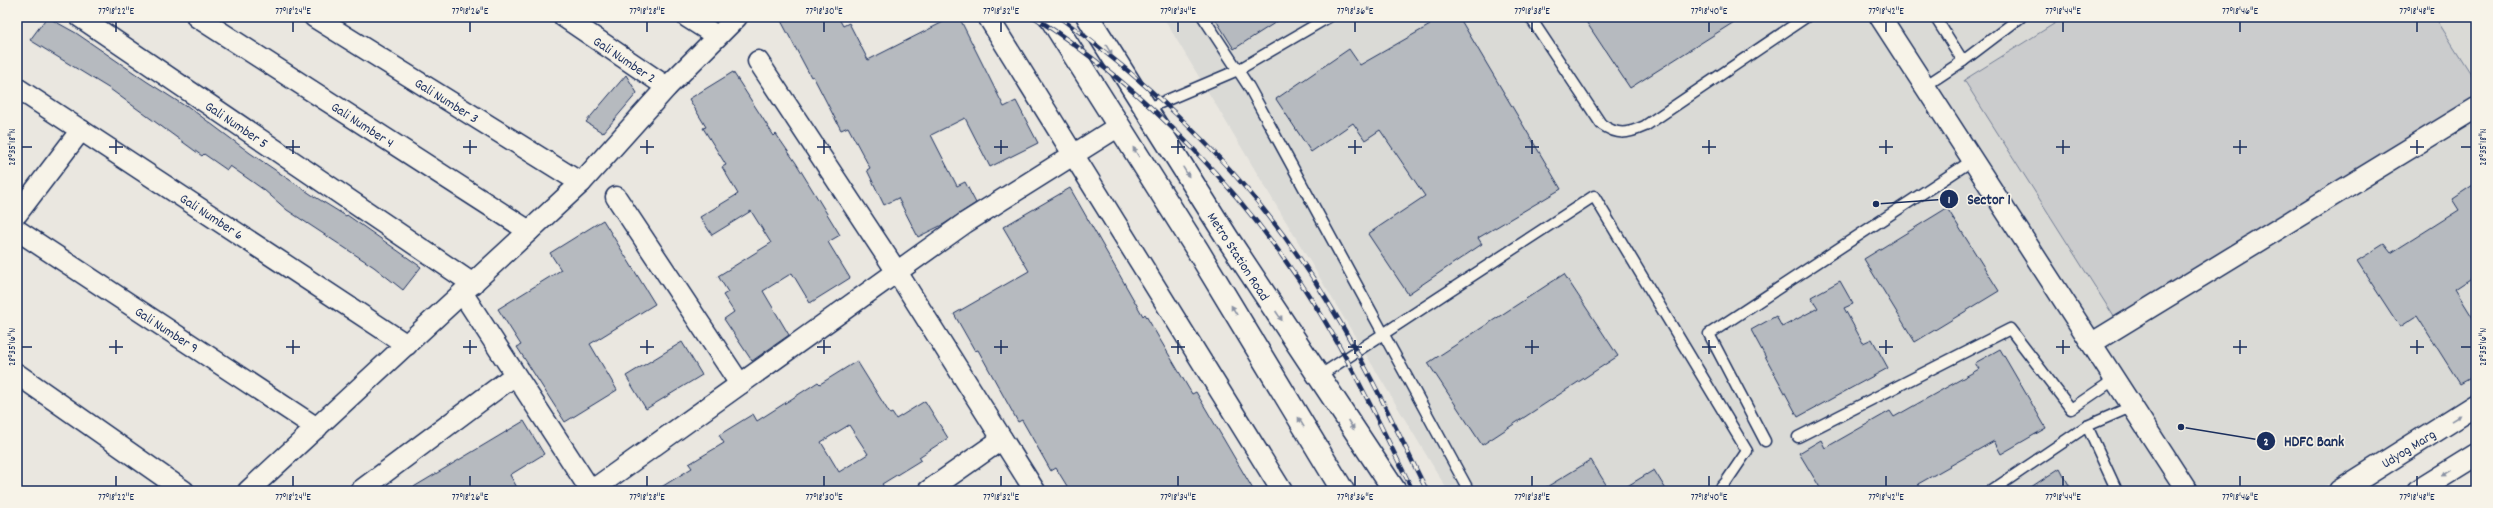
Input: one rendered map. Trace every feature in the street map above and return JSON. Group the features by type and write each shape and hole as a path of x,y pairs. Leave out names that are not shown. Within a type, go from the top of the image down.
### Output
{"street":[{"name":"Gali Number 5","path":"80,17 468,289"},
{"name":"Gali Number 4","path":"198,17 529,231"},
{"name":"Gali Number 3","path":"314,17 581,183"},
{"name":"Gali Number 2","path":"564,17 667,87"},
{"path":"687,17 717,36"},
{"path":"248,491 581,183 667,87 737,17"},
{"path":"988,17 1282,491"},
{"path":"1050,17 1198,251 1343,491"},
{"name":"Metro Station Road","path":"1088,17 1228,239 1395,491"},
{"path":"1880,17 2116,379 2187,491"},
{"path":"758,61 897,272 1035,491"},
{"name":"Gali Number 6","path":"17,88 407,345"},
{"path":"2092,343 2476,108"},
{"path":"468,289 515,375 591,491 964,223 1119,126"},
{"path":"17,214 81,130"},
{"path":"616,197 740,384"},
{"name":"Gali Number 9","path":"17,230 317,428"},
{"path":"17,374 184,491"},
{"path":"360,491 515,375"},
{"name":"Udyog Marg","path":"2340,491 2476,405"},
{"path":"928,491 1002,439"},
{"path":"2418,491 2476,455"}],"lane":[{"path":"1202,17 1249,87 1469,491"},
{"path":"1146,109 1238,70 1329,17"},
{"path":"1530,17 1601,124 1612,132 1629,133 1646,126 1806,17"},
{"path":"1935,17 1962,61"},
{"path":"1925,86 1962,61 2021,17"},
{"path":"1765,441 1709,334 1973,160"},
{"path":"1319,376 1384,335 1594,196 1747,451 1718,491"},
{"path":"1798,437 2010,329 2070,409 2116,379"},
{"path":"1991,491 2087,426 2133,406"},
{"path":"2087,426 2117,491"}],"shaded area":[{"path":"1163,17 2476,17 2476,390 2317,491 1448,491"},
{"path":"2065,17 2435,17 2476,82 2476,98 2118,323 1964,80"}],"building":[{"path":"47,17 76,33 146,81 185,106 186,105 250,153 312,195 346,216 347,215 421,267 403,290 374,267 287,210 264,190 230,166 227,170 204,154 202,156 110,89 30,40"},
{"path":"779,17 838,17 843,26 849,23 868,60 953,17 959,17 1004,107 1016,101 1038,143 990,167 965,118 931,135 957,186 965,182 976,203 944,224 918,237 898,198 884,205 867,170 870,168 848,127 841,130 813,76 811,77"},
{"path":"1214,17 1284,17 1234,49"},
{"path":"1426,17 1459,17 1561,189 1478,238 1482,244 1408,294 1368,234 1425,196 1380,130 1365,140 1353,123 1311,152 1276,99 1349,49 1360,65 1430,25"},
{"path":"1583,17 1742,17 1630,88"},
{"path":"733,72 774,136 776,134 796,163 840,235 828,242 850,278 810,303 792,273 763,291 789,335 752,361 724,319 734,312 723,295 728,292 718,276 771,243 751,211 712,235 700,217 738,194 722,167 726,165 703,128 706,127 689,99"},
{"path":"626,75 637,93 603,133 586,122"},
{"path":"2476,183 2476,275 2455,289 2476,323 2476,375 2460,384 2417,316 2400,327 2357,261 2384,244 2391,253 2459,210 2452,199"},
{"path":"1070,188 1143,316 1145,314 1192,394 1196,392 1254,491 1070,491 1056,468 1051,471 1022,420 1018,422 978,350 975,351 954,314 1029,271 1003,227"},
{"path":"1947,208 1999,291 1915,342 1864,259"},
{"path":"603,220 655,304 590,344 617,390 565,422 517,347 521,345 498,309 561,270 550,253"},
{"path":"1564,274 1618,356 1482,445 1428,363"},
{"path":"1840,281 1853,304 1844,308 1863,343 1872,339 1888,368 1798,417 1751,330 1776,316 1782,327 1818,308 1811,297"},
{"path":"682,342 702,375 646,409 626,376"},
{"path":"2000,349 2046,428 2001,454 1994,441 1918,484 1922,491 1822,491 1799,453 1821,440 1825,448 1890,411 1894,417 1979,369 1975,363"},
{"path":"857,361 890,414 892,413 896,419 925,401 948,438 919,457 921,460 882,484 887,491 655,491 692,468 689,464 724,443 719,435 753,414 757,421 818,382 820,384","holes":["849,425 868,454 839,472 821,442"]},
{"path":"524,421 544,454 510,475 519,491 407,491"},
{"path":"1591,460 1610,491 1540,491"},
{"path":"2060,468 2072,491 2025,491"},
{"path":"1654,470 1667,491 1619,491"}],"railway":[{"path":"1034,17 1076,46 1117,78 1156,113 1194,149 1262,228 1292,270 1333,335 1413,491"},
{"path":"1059,17 1138,79 1175,113 1244,185 1275,224 1304,265 1344,329 1381,398 1427,491"}],"place":[{"name":"Sector 1","path":"1876,204"},
{"name":"HDFC Bank","path":"2181,427"}]}
